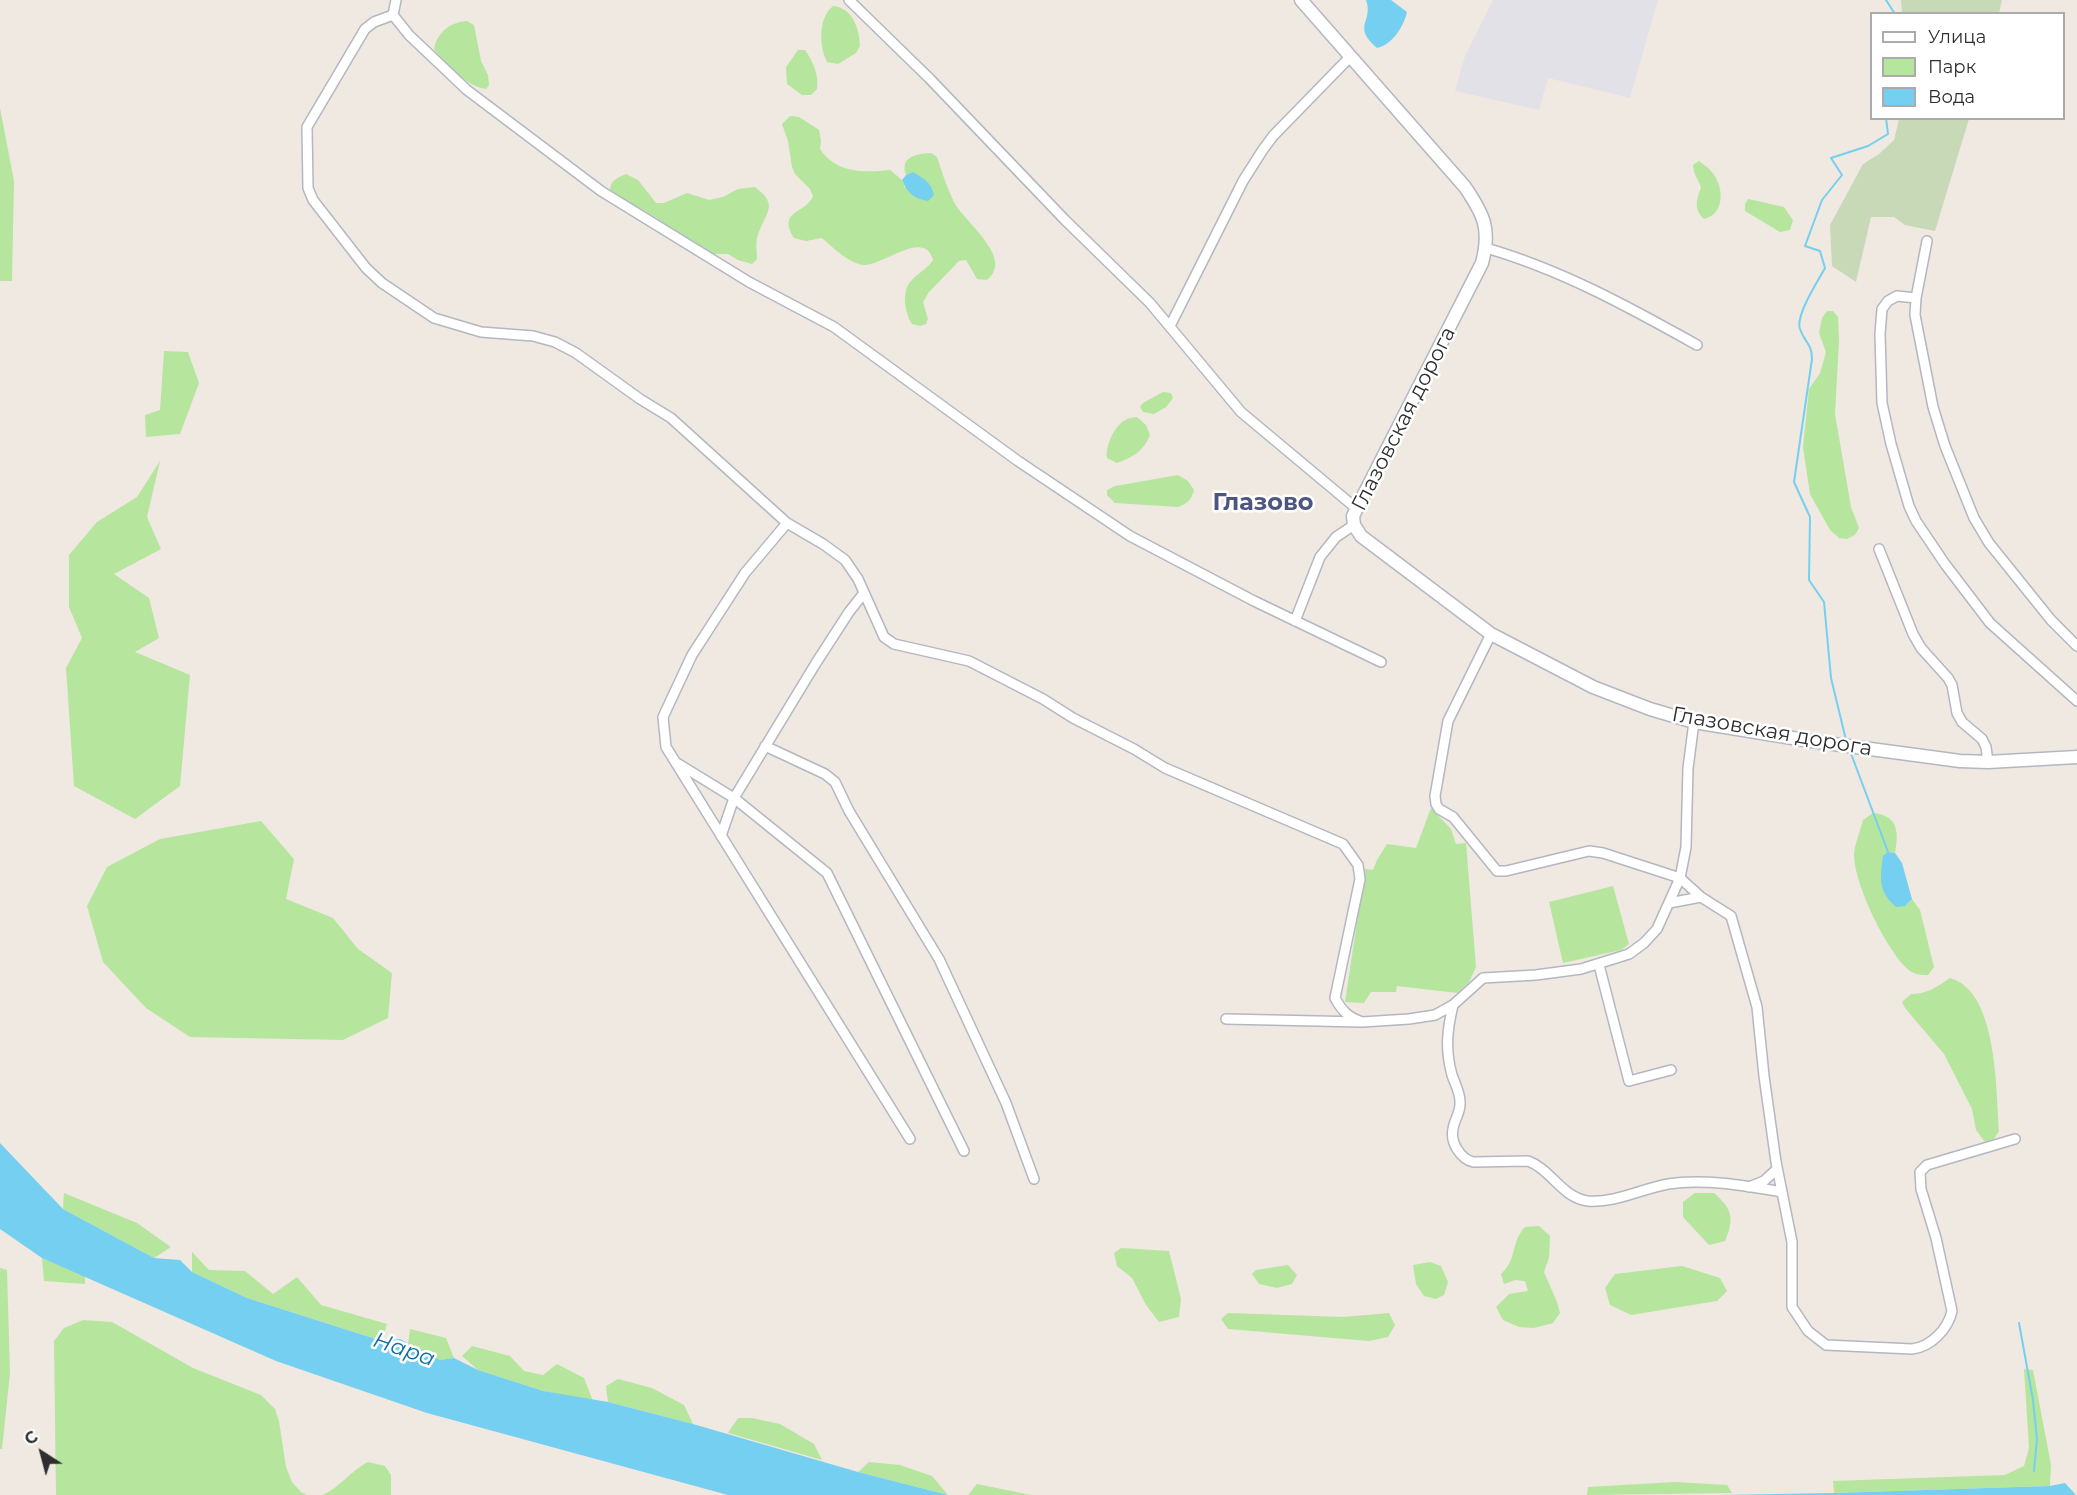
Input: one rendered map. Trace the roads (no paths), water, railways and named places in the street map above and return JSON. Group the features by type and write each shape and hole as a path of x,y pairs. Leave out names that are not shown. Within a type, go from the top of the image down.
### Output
{"street":[{"path":"849,0 930,79 1065,220 1150,303 1241,412 1357,509"},
{"name":"Глазовская дорога","path":"1300,0 1465,187 1485,220 1486,248 1482,263 1353,516 1354,525 1361,536 1491,634 1593,687 1650,709 1694,722 1811,741 1960,761 1988,762 2077,757"},
{"path":"1362,1022 1350,1018 1335,998 1360,879 1358,865 1343,844 1164,768 1134,749 969,661 894,645 884,637 858,579 844,560 823,544 787,523 670,418 576,353 555,342 533,336 481,332 434,318 382,284 366,268 313,200 308,188 307,127 365,29 393,6 409,35 468,90 601,191 749,282 834,327 1018,461 1130,536 1295,621 1381,662"},
{"path":"1170,326 1243,181 1262,151 1273,136 1350,57"},
{"path":"1927,241 1915,315 1933,407 1945,446 1974,518 1989,543 2051,620 2077,646"},
{"path":"1486,248 1523,259 1566,276 1617,300 1697,345"},
{"path":"1916,298 1897,296 1888,301 1882,309 1880,334 1882,403 1909,506 1916,521 1990,623 2077,701"},
{"path":"787,523 745,573 692,655 663,717 666,747 910,1140"},
{"path":"1295,621 1320,557 1336,537 1354,525"},
{"path":"1879,549 1913,634 1948,678 1952,685 1957,713 1962,722 1982,739 1986,747 1988,762"},
{"path":"721,836 734,798 849,612 864,592"},
{"path":"1491,634 1448,721 1435,796 1436,804 1453,817 1497,871 1506,871 1589,851 1603,853 1680,878 1701,897 1731,916 1757,1007 1777,1169 1792,1242 1792,1306 1808,1331 1826,1345 1922,1348 1928,1345 1950,1321 1952,1311 1936,1238 1921,1189 1920,1172 1927,1165 2015,1139"},
{"path":"1226,1019 1362,1022 1409,1020 1435,1015 1453,1005 1484,978 1536,975 1581,969 1629,954 1657,929 1680,878 1686,847 1688,768 1694,722"},
{"path":"765,746 825,774 835,782 849,811 939,958 1006,1102 1034,1179"},
{"path":"675,761 734,798 827,873 964,1151"},
{"path":"1669,903 1701,897"},
{"path":"1599,965 1629,1081 1671,1070"},
{"path":"1453,1005 1446,1034 1449,1058 1460,1103 1459,1114 1452,1131 1459,1153 1465,1160 1473,1162 1528,1161 1536,1164 1573,1197 1587,1201 1613,1200 1667,1184 1687,1182 1782,1192"},
{"path":"1749,1187 1764,1181 1777,1169"}],"water":[{"path":"1366,0 1391,0 1407,12 1396,34 1388,43 1377,48 1365,34 1368,7"},
{"path":"913,172 931,187 934,195 928,201 912,195 904,185 902,180"},
{"path":"1888,852 1895,853 1902,863 1912,899 1905,906 1896,907 1883,890 1881,878 1883,856"},
{"name":"Нара","path":"0,1143 63,1209 154,1258 180,1260 192,1272 247,1298 382,1341 400,1339 440,1360 454,1358 478,1370 543,1391 608,1402 948,1495 728,1495 427,1413 276,1361 42,1258 0,1229"},
{"path":"2065,1483 2076,1495 1719,1495 2050,1486"}],"waterway":[{"path":"1886,0 1894,12"},
{"path":"1846,740 1831,678 1824,602 1809,580 1810,517 1794,482 1812,359 1811,349 1799,323 1808,299 1825,268 1820,251 1805,246 1822,200 1842,175 1831,158 1868,146 1888,134 1886,120"},
{"path":"1850,751 1888,852"},
{"path":"2019,1323 2033,1400 2037,1439 2034,1471"}],"district":[{"name":"Глазово","path":"1263,503"}]}
